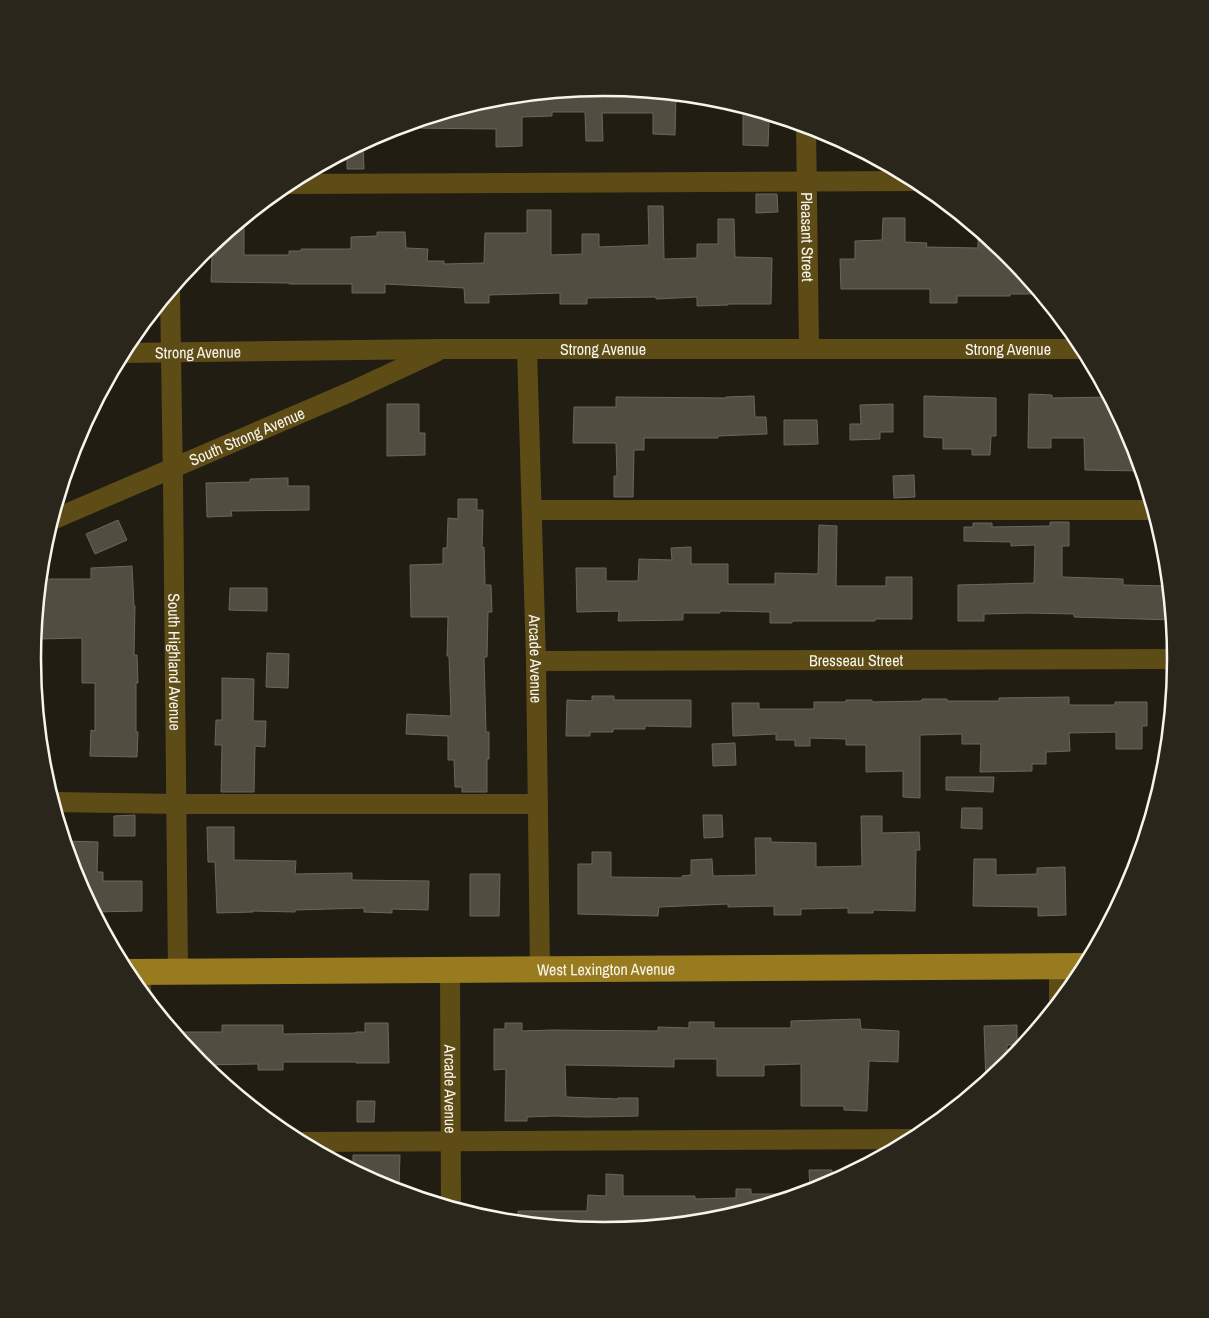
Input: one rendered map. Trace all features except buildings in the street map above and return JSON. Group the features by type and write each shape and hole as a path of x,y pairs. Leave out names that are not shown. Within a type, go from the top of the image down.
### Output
{"main road":[{"name":"West Lexington Avenue","path":"141,978 178,972 1077,966"}],"street":[{"name":"Pleasant Street","path":"806,134 809,349"},
{"path":"303,184 900,180"},
{"name":"South Highland Avenue","path":"170,301 178,972"},
{"name":"Strong Avenue","path":"132,353 442,349 1075,349"},
{"name":"South Strong Avenue","path":"59,517 350,392 442,349"},
{"name":"Arcade Avenue","path":"528,349 536,661 540,970"},
{"path":"532,510 1148,510"},
{"name":"Bresseau Street","path":"536,661 1168,659"},
{"path":"59,802 538,804"},
{"path":"1059,966 1059,991"},
{"name":"Arcade Avenue","path":"450,970 451,1201"},
{"path":"315,1142 898,1139"}]}
